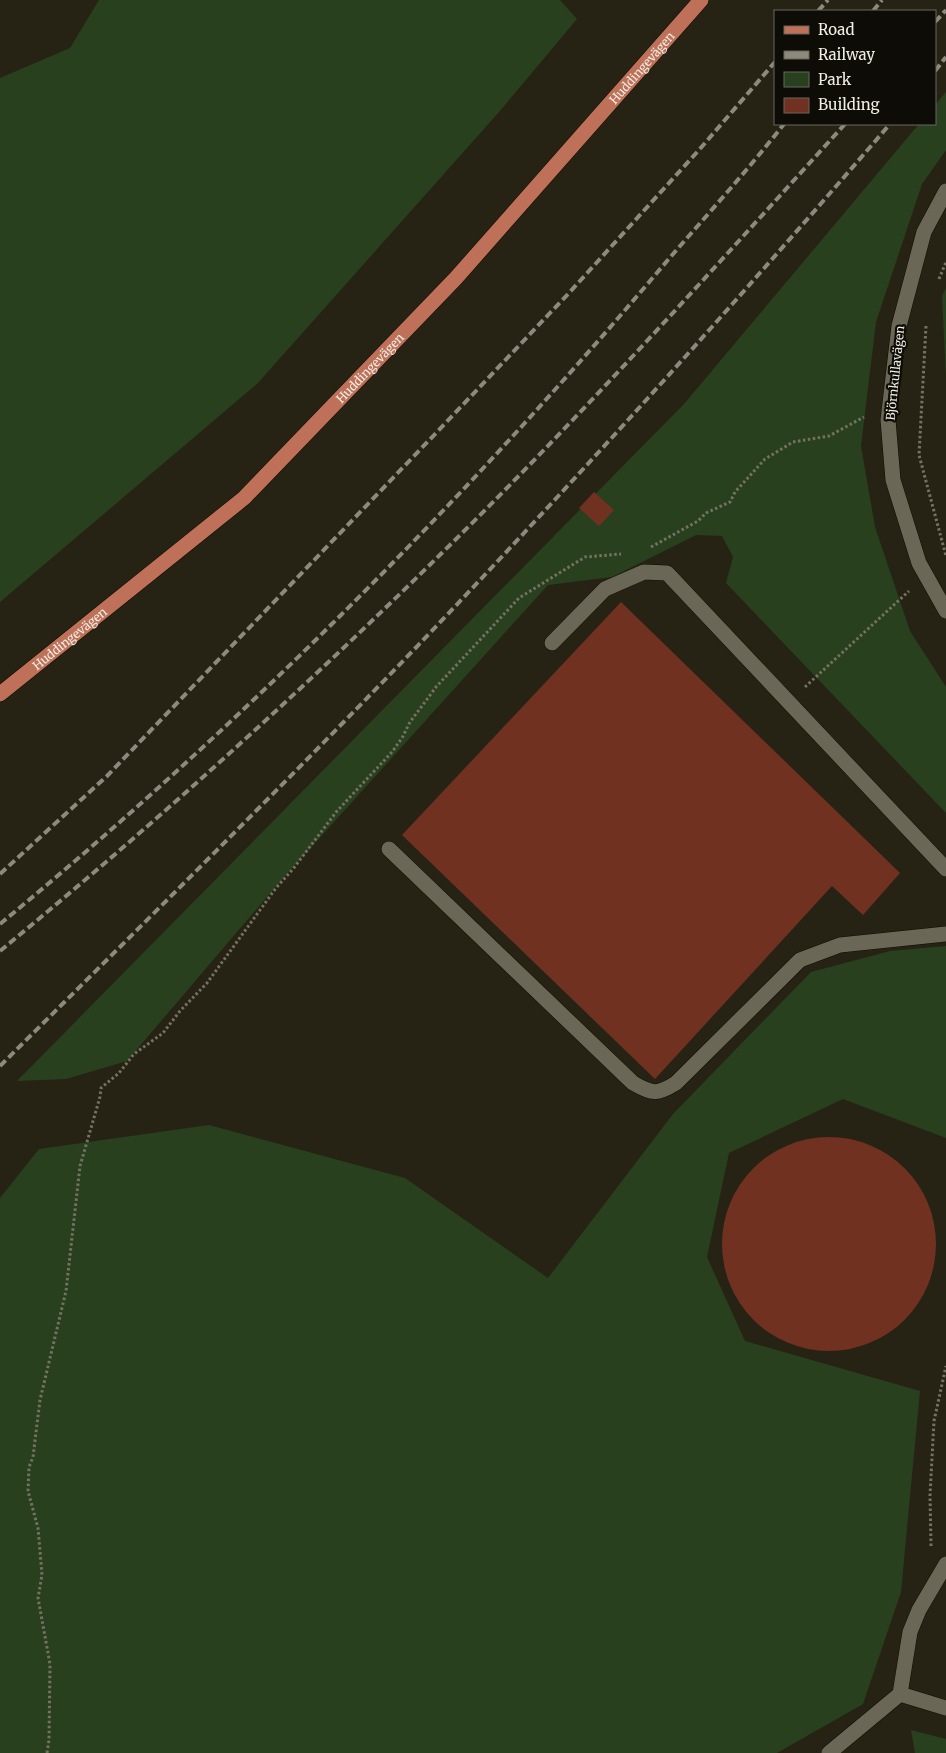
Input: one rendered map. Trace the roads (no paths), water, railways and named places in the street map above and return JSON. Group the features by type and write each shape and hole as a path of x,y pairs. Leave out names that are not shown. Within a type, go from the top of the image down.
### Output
{"main road":[{"name":"Huddingevägen","path":"0,694 244,498 456,278 701,0"}],"street":[{"name":"Björnkullavägen","path":"946,191 924,232 899,326 888,420 893,480 919,563 946,611"},
{"path":"552,643 604,589 644,572 667,573 946,869"},
{"path":"389,849 633,1083 648,1092 662,1092 676,1083 800,960 840,945 946,934"},
{"path":"829,1753 900,1694 910,1632 919,1610 944,1567"},
{"path":"900,1694 946,1708"}],"railway":[{"path":"819,10 828,0"},
{"path":"874,10 882,0"},
{"path":"936,21 946,10"},
{"path":"936,70 946,57"},
{"path":"0,874 107,776 437,432 569,293 699,150 774,63"},
{"path":"0,924 178,770 264,690 431,524 590,350 783,125"},
{"path":"0,951 173,804 396,598 501,494 601,390 844,125"},
{"path":"0,1066 268,799 427,636 662,383 889,125"}]}
